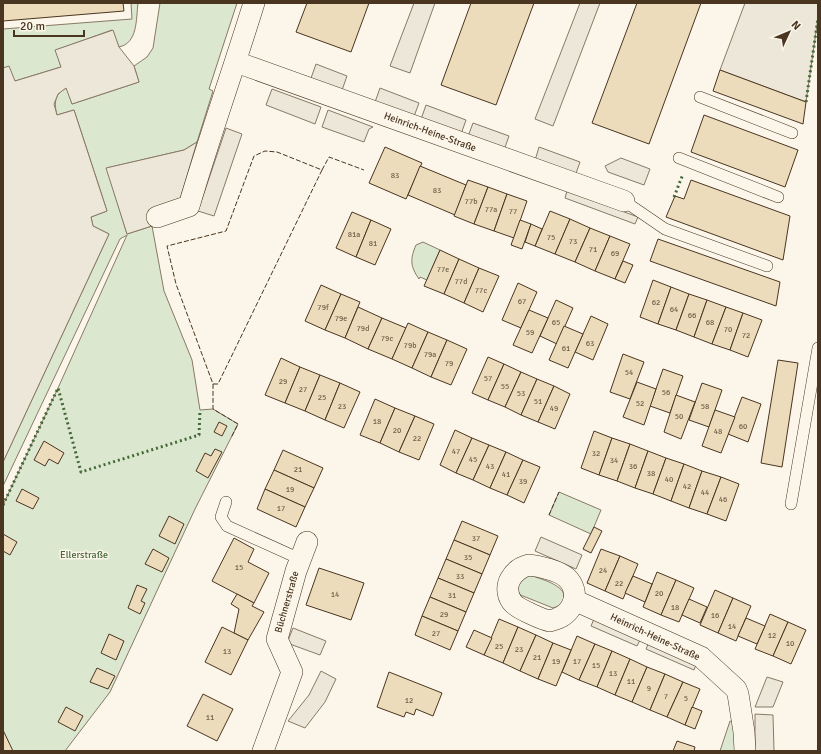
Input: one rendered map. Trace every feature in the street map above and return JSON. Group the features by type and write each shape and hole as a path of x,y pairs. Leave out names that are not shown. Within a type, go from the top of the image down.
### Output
{"street":[{"path":"158,217 189,206 204,153 236,62 254,3"},
{"name":"Heinrich-Heine-Straße","path":"236,62 624,201"},
{"name":"Büchnerstraße","path":"263,751 292,672 277,639 303,550"},
{"name":"Heinrich-Heine-Straße","path":"574,600 701,657 736,689 744,732 745,751"}],"lane":[{"path":"700,97 792,133"},
{"path":"679,158 778,197"},
{"path":"624,201 665,229 767,266"},
{"path":"791,504 818,348"},
{"path":"226,502 221,517 227,526 303,550"}],"green space":[{"path":"131,3 138,3 135,30 130,41 125,45 119,47 112,30 56,50 61,67 15,81 3,68 3,29 132,19"},
{"name":"Ellerstraße","path":"160,3 237,3 209,89 213,91 197,142 184,150 107,168 127,234 152,226 164,291 192,360 200,410 213,409 238,424 195,509 110,692 65,751 3,751 3,505 127,235 120,239 3,486 3,462 109,234 93,226 91,217 107,211 74,110 57,115 55,103 57,96 67,88 72,104 139,82 134,66 147,57 153,48"},
{"path":"423,242 440,250 427,280 420,277 419,279 412,262 416,245"},
{"path":"559,492 601,510 591,534 549,515"},
{"path":"530,575 552,583 561,589 564,593 562,603 553,608 518,594 518,579"},
{"path":"730,721 734,722 735,751 720,751"}],"shaded area":[{"path":"414,3 435,3 410,73 390,66"},
{"path":"580,3 600,3 553,126 535,119"},
{"path":"745,3 818,3 818,18 806,102 720,70"},
{"path":"113,30 119,47 134,66 139,82 72,104 66,88 58,94 54,104 57,115 74,110 107,211 91,217 93,226 109,234 3,462 3,68 9,66 15,81 61,67 55,50"},
{"path":"316,64 347,76 341,93 310,81"},
{"path":"380,88 419,103 413,119 374,105"},
{"path":"272,89 321,107 315,124 266,105"},
{"path":"426,105 466,120 460,137 420,122"},
{"path":"328,110 373,127 369,129 364,142 322,127"},
{"path":"473,123 509,136 503,153 467,139"},
{"path":"226,128 242,134 214,216 198,211"},
{"path":"197,142 178,206 148,216 152,226 127,234 106,168 184,150"},
{"path":"539,147 580,162 574,179 534,164"},
{"path":"621,158 650,169 644,185 608,172 605,166"},
{"path":"567,191 638,217 635,224 565,198"},
{"path":"541,537 582,555 576,569 535,551"},
{"path":"594,619 641,638 637,646 591,626"},
{"path":"293,628 326,641 320,655 287,643"},
{"path":"649,642 697,662 694,670 646,649"},
{"path":"321,671 336,679 325,702 305,728 288,721 309,695"},
{"path":"767,677 783,682 773,707 755,707"},
{"path":"755,714 773,715 774,751 755,751"}],"building":[{"path":"3,3 123,3 124,11 3,21"},
{"path":"307,3 369,3 351,52 296,32"},
{"path":"471,3 534,3 496,105 441,85"},
{"path":"637,3 701,3 649,144 592,123"},
{"path":"720,70 806,102 803,124 713,91"},
{"path":"704,115 798,150 785,187 691,152"},
{"path":"385,147 422,163 406,199 369,183"},
{"path":"420,166 466,185 455,215 408,195"},
{"path":"468,180 488,187 474,224 454,216"},
{"path":"691,180 790,216 783,260 666,217 675,196 684,199"},
{"path":"488,187 507,194 494,231 474,224"},
{"path":"507,194 527,201 514,238 494,231"},
{"path":"550,211 570,219 555,254 535,246"},
{"path":"352,212 371,220 356,257 336,248"},
{"path":"570,219 590,228 575,262 555,254"},
{"path":"371,220 391,229 375,265 356,257"},
{"path":"520,220 531,224 522,249 511,245"},
{"path":"531,224 542,229 535,246 525,242"},
{"path":"590,228 610,236 595,271 575,262"},
{"path":"610,236 630,244 615,279 595,271"},
{"path":"658,239 780,282 776,306 650,261"},
{"path":"440,250 459,259 444,294 424,286"},
{"path":"459,259 479,268 464,303 444,294"},
{"path":"623,261 633,265 625,283 615,279"},
{"path":"479,268 499,276 483,312 464,303"},
{"path":"653,280 671,287 658,324 640,317"},
{"path":"518,283 537,292 521,328 502,320"},
{"path":"321,285 341,294 325,330 305,321"},
{"path":"671,287 689,294 676,330 658,324"},
{"path":"341,294 360,302 345,338 325,330"},
{"path":"689,294 707,300 694,337 676,330"},
{"path":"556,300 573,308 557,344 540,336"},
{"path":"707,300 726,307 712,344 694,337"},
{"path":"358,307 382,318 368,349 345,338"},
{"path":"726,307 743,313 730,350 712,344"},
{"path":"529,310 548,318 532,353 513,345"},
{"path":"743,313 762,320 748,357 730,350"},
{"path":"591,316 608,324 593,360 575,352"},
{"path":"382,318 406,328 392,359 368,349"},
{"path":"408,323 428,332 412,368 392,359"},
{"path":"564,326 583,334 568,368 549,360"},
{"path":"428,332 447,340 431,377 412,368"},
{"path":"447,340 467,349 451,385 431,377"},
{"path":"623,354 644,362 630,399 610,392"},
{"path":"488,357 504,364 488,400 472,393"},
{"path":"281,358 300,367 285,403 265,395"},
{"path":"778,360 798,363 782,467 761,463"},
{"path":"504,364 521,372 505,407 488,400"},
{"path":"300,367 320,375 305,411 285,403"},
{"path":"663,369 683,376 670,413 650,406"},
{"path":"521,372 537,379 521,415 505,407"},
{"path":"320,375 340,383 325,420 305,411"},
{"path":"537,379 554,386 538,422 521,415"},
{"path":"637,382 656,389 644,425 623,417"},
{"path":"340,383 360,392 344,428 325,420"},
{"path":"702,383 722,390 709,427 689,420"},
{"path":"554,386 570,394 555,429 538,422"},
{"path":"676,395 695,402 681,439 664,432"},
{"path":"742,397 761,404 748,442 728,434"},
{"path":"375,399 395,408 380,443 360,435"},
{"path":"395,408 415,416 399,452 380,443"},
{"path":"715,410 735,417 721,453 702,446"},
{"path":"415,416 434,424 419,460 399,452"},
{"path":"219,422 227,426 222,436 214,432"},
{"path":"455,430 472,438 456,473 440,465"},
{"path":"594,431 612,438 599,475 581,468"},
{"path":"472,438 489,445 473,480 456,473"},
{"path":"612,438 630,444 617,481 599,475"},
{"path":"44,441 64,453 58,464 49,459 45,466 34,460"},
{"path":"630,444 648,451 635,488 617,481"},
{"path":"489,445 506,452 490,488 473,480"},
{"path":"215,449 222,452 208,478 196,471 205,453 211,456"},
{"path":"283,450 323,468 314,488 274,470"},
{"path":"648,451 666,458 653,494 635,488"},
{"path":"506,452 523,460 507,495 490,488"},
{"path":"666,458 684,464 671,501 653,494"},
{"path":"523,460 540,467 524,503 507,495"},
{"path":"684,464 702,471 689,508 671,501"},
{"path":"274,470 314,488 305,507 265,489"},
{"path":"702,471 721,477 707,514 689,508"},
{"path":"721,477 739,484 726,521 707,514"},
{"path":"22,489 39,498 33,509 16,501"},
{"path":"265,489 305,507 296,527 257,509"},
{"path":"169,516 184,524 175,544 159,536"},
{"path":"462,521 498,536 490,555 454,540"},
{"path":"594,527 602,531 591,553 583,549"},
{"path":"3,534 17,542 10,555 3,551"},
{"path":"234,538 254,549 248,562 269,573 254,603 212,581"},
{"path":"454,540 490,555 482,574 446,559"},
{"path":"153,549 169,558 162,572 145,564"},
{"path":"601,549 620,556 605,591 587,583"},
{"path":"620,556 638,564 623,599 605,591"},
{"path":"446,559 482,574 474,593 438,578"},
{"path":"319,568 364,583 351,620 306,605"},
{"path":"657,572 676,580 661,615 643,607"},
{"path":"633,576 652,584 645,602 625,593"},
{"path":"438,578 474,593 466,612 430,597"},
{"path":"676,580 694,588 679,622 661,615"},
{"path":"137,585 147,589 141,601 145,603 140,614 128,608"},
{"path":"715,590 733,598 718,633 700,625"},
{"path":"237,594 254,603 252,606 264,612 248,640 234,633 239,609 231,604"},
{"path":"430,597 466,612 458,631 422,616"},
{"path":"733,598 751,606 736,641 718,633"},
{"path":"689,599 707,607 700,623 682,615"},
{"path":"770,614 788,622 773,656 755,649"},
{"path":"422,616 458,631 450,650 415,635"},
{"path":"746,618 765,626 757,644 738,636"},
{"path":"499,619 518,627 503,663 484,655"},
{"path":"788,622 806,630 791,664 773,656"},
{"path":"222,627 248,640 231,675 205,662"},
{"path":"518,627 536,635 520,671 503,663"},
{"path":"474,630 492,638 484,655 466,647"},
{"path":"109,634 124,641 116,660 101,653"},
{"path":"536,635 553,643 538,679 520,671"},
{"path":"577,636 595,644 579,680 562,672"},
{"path":"553,643 571,650 556,686 538,679"},
{"path":"595,644 612,651 597,687 579,680"},
{"path":"612,651 630,659 615,695 597,687"},
{"path":"630,659 647,667 632,702 615,695"},
{"path":"647,667 665,674 650,710 632,702"},
{"path":"97,668 115,676 108,689 90,682"},
{"path":"389,672 442,693 433,716 416,709 414,715 406,712 404,717 377,707"},
{"path":"665,674 683,682 667,717 650,710"},
{"path":"683,682 700,689 685,725 667,717"},
{"path":"203,694 233,709 217,741 187,726"},
{"path":"66,707 83,716 75,731 58,722"},
{"path":"692,707 702,711 695,729 685,725"},
{"path":"3,730 13,751 3,751"},
{"path":"677,741 695,747 694,751 673,751"}],"hedge":[{"path":"806,102 818,18"},
{"path":"674,197 683,174"},
{"path":"3,505 58,388 81,472 199,435 200,410"}],"fence":[{"path":"213,384 218,384 322,170 277,152 265,151 254,156 226,231 167,246 176,284 213,384 213,409 238,424 231,438"},
{"path":"322,170 329,157 364,170"},
{"path":"549,515 559,492"}]}
